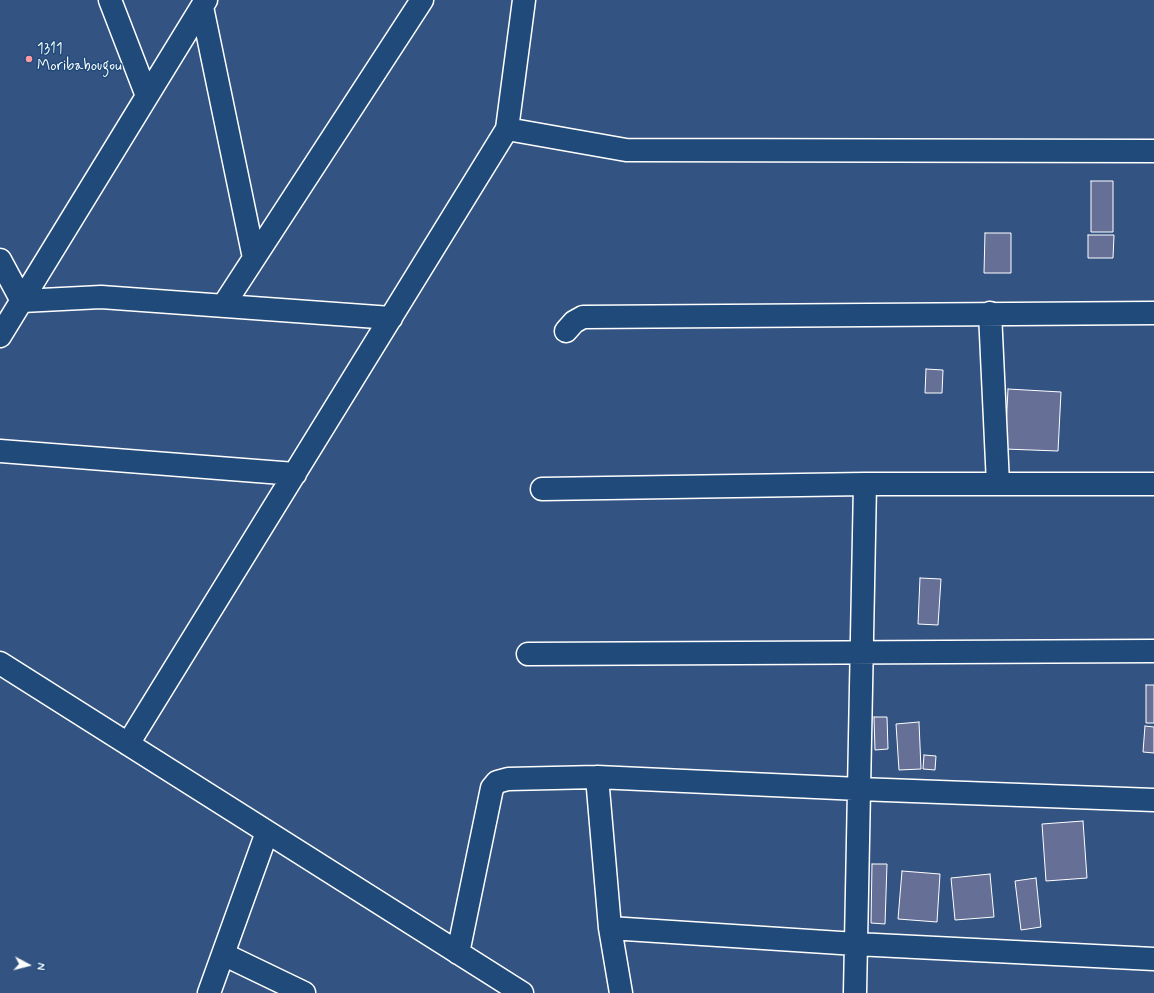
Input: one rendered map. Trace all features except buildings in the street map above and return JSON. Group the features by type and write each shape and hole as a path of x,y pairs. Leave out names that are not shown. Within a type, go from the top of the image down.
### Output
{"street":[{"path":"110,0 147,96"},
{"path":"223,306 422,0"},
{"path":"128,744 507,129 524,0"},
{"path":"0,336 204,4"},
{"path":"204,4 254,258"},
{"path":"507,129 626,150 1154,151"},
{"path":"0,260 22,301"},
{"path":"22,301 101,297 391,318"},
{"path":"990,313 998,484"},
{"path":"566,331 574,322 584,317 1154,313"},
{"path":"0,451 295,474"},
{"path":"542,489 865,484 1154,484"},
{"path":"855,993 865,484"},
{"path":"528,654 862,651 1154,651"},
{"path":"0,663 522,993"},
{"path":"597,777 610,928 621,993"},
{"path":"458,953 492,788 497,782 508,778 597,777 859,790 1154,800"},
{"path":"209,993 267,832"},
{"path":"610,928 856,944 1154,959"},
{"path":"223,954 304,993"}],"place":[{"name":"1311 Moribabougou","path":"29,59"}]}
